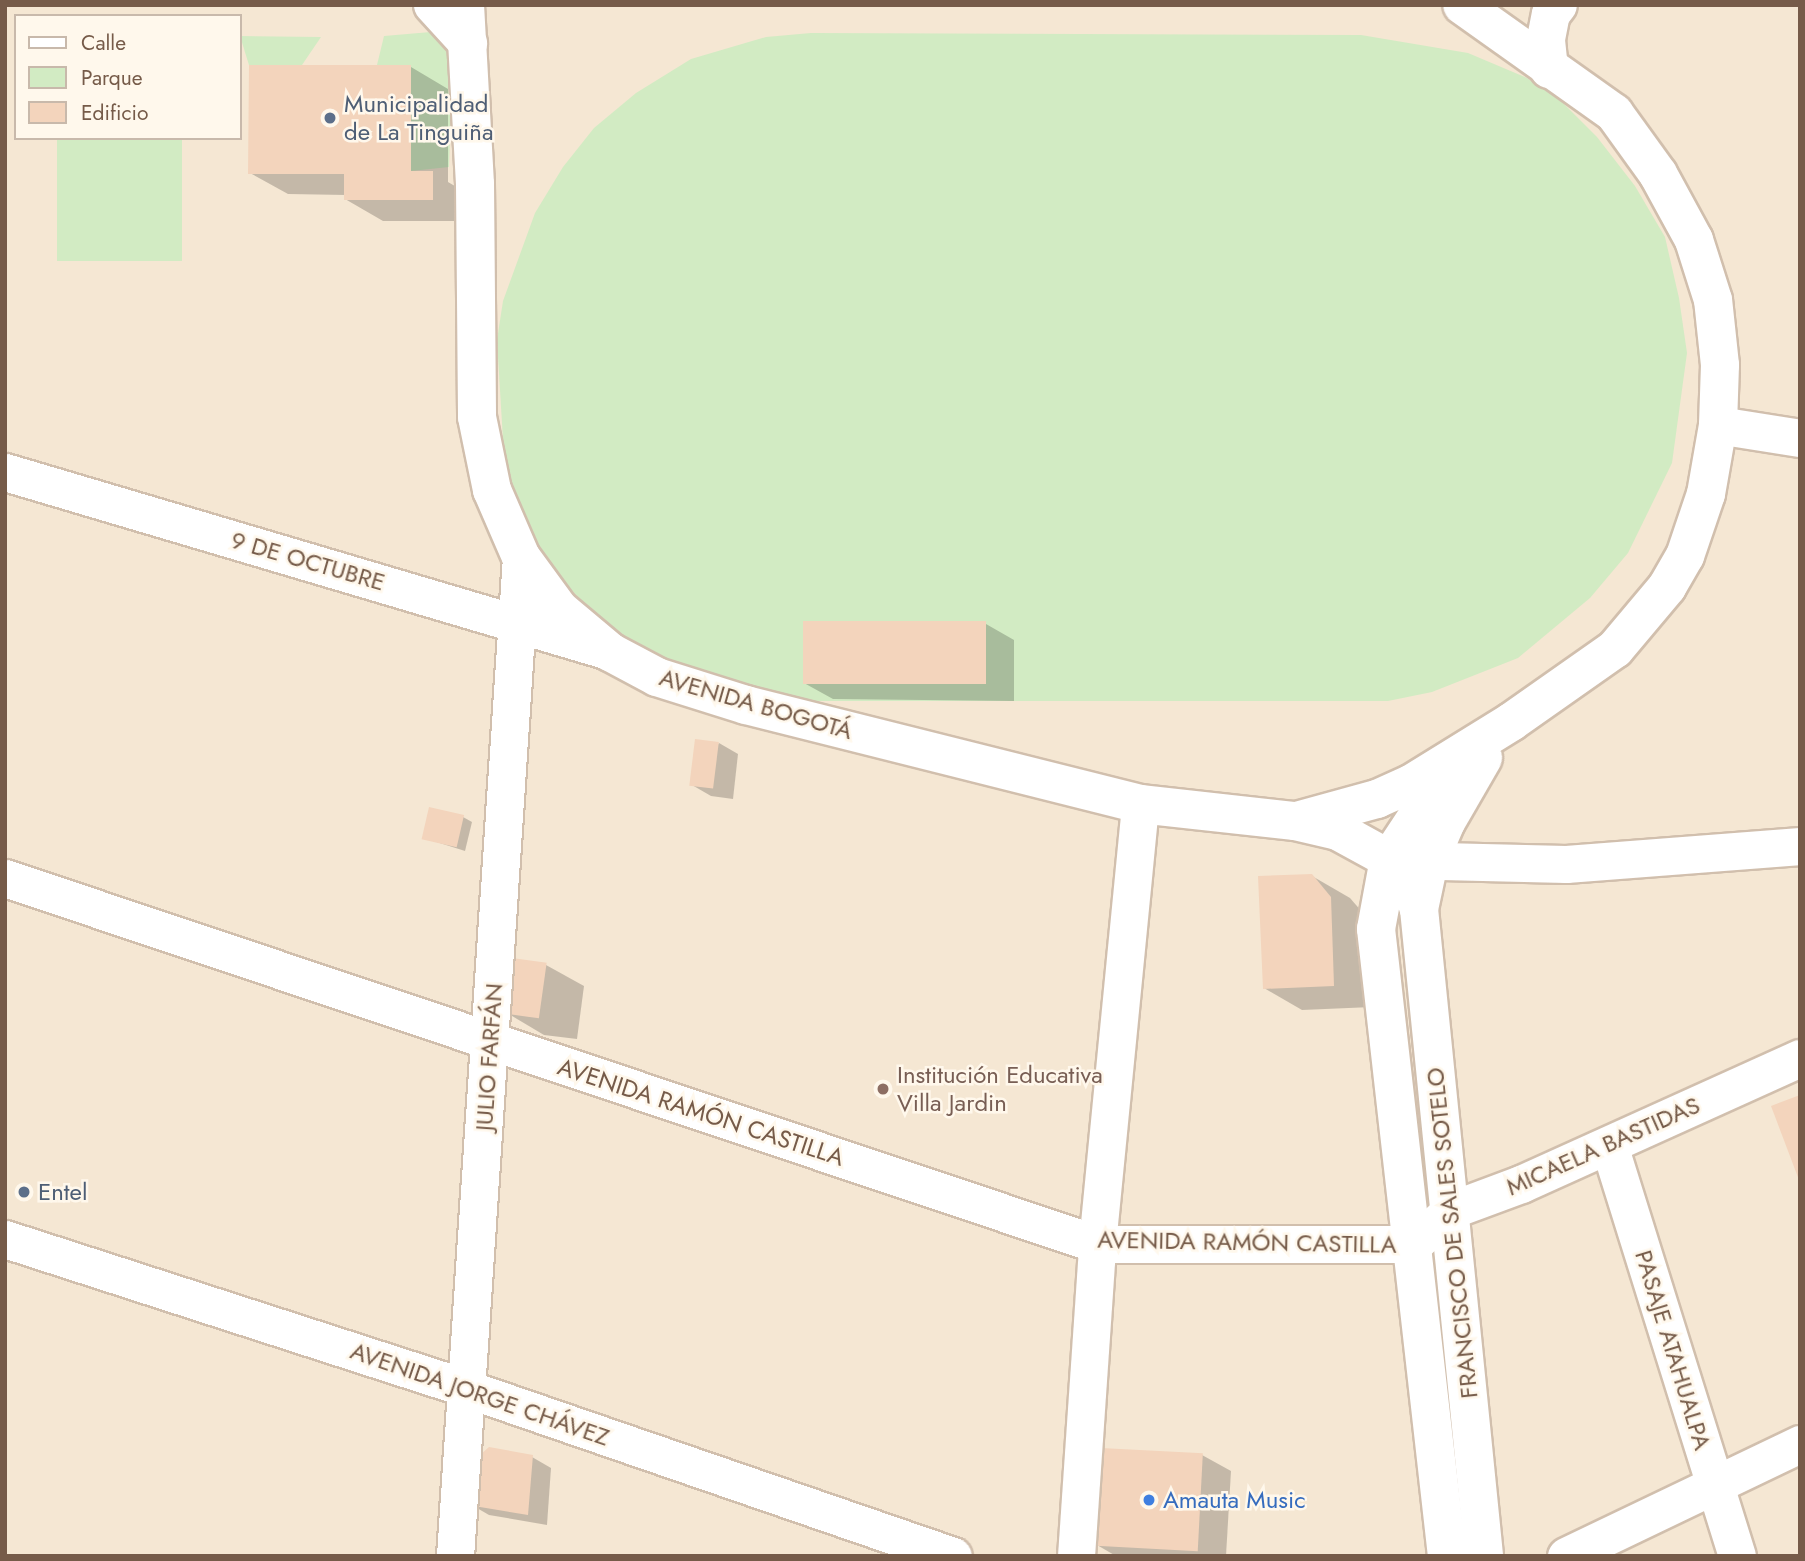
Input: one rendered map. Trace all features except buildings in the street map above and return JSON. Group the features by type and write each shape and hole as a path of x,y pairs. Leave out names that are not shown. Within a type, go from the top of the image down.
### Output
{"street":[{"path":"433,5 468,43"},
{"name":"AVENIDA BOGOTÁ","path":"465,5 475,184 477,417 492,490 521,557 559,609 610,652 657,677 746,705 1140,804 1295,821"},
{"name":"FRANCISCO DE SALES SOTELO","path":"1295,821 1377,799 1511,722 1615,649 1667,587 1685,556 1706,494 1718,425 1720,365 1713,300 1694,240 1658,174 1614,113 1462,5"},
{"path":"1549,69 1546,39 1551,14 1558,5"},
{"path":"1718,425 1800,438"},
{"name":"9 DE OCTUBRE","path":"5,472 610,652"},
{"name":"JULIO FARFÁN","path":"455,1556 521,557"},
{"name":"FRANCISCO DE SALES SOTELO","path":"1419,909 1429,862 1468,780 1511,722"},
{"path":"1447,1556 1414,1244 1376,929 1389,859 1427,795 1462,752"},
{"path":"1076,1556 1097,1244 1140,804"},
{"name":"FRANCISCO DE SALES SOTELO","path":"1295,821 1338,831 1389,859 1411,886 1419,909 1485,1556"},
{"path":"1389,859 1566,864 1800,846"},
{"name":"AVENIDA RAMÓN CASTILLA","path":"5,878 1097,1244 1414,1244"},
{"name":"MICAELA BASTIDAS","path":"1414,1244 1451,1210 1609,1145 1800,1058"},
{"name":"PASAJE ATAHUALPA","path":"1609,1145 1737,1556"},
{"name":"AVENIDA JORGE CHÁVEZ","path":"5,1239 465,1388 953,1556"},
{"path":"1566,1556 1715,1482 1800,1444"}],"shaded area":[{"path":"5,5 1800,5 1800,1556 5,1556"}],"green space":[{"path":"454,30 449,167 411,171 411,66 377,65 384,36"},
{"path":"811,33 1361,35 1468,53 1527,78 1560,100 1597,137 1635,186 1665,237 1679,298 1687,353 1672,463 1628,553 1590,598 1518,658 1432,692 1388,701 815,701 763,695 664,663 612,630 581,601 550,565 529,527 513,489 503,440 497,340 503,301 535,213 563,167 594,128 636,93 691,59 766,37"},
{"path":"242,36 321,37 302,65 249,65"},
{"path":"57,140 182,140 182,261 57,261"}],"place":[{"name":"Municipalidad de La Tinguiña","path":"330,118"},
{"name":"Institución Educativa Villa Jardin","path":"883,1089"},
{"name":"Entel","path":"24,1192"},
{"name":"Amauta Music","path":"1149,1500"}]}
